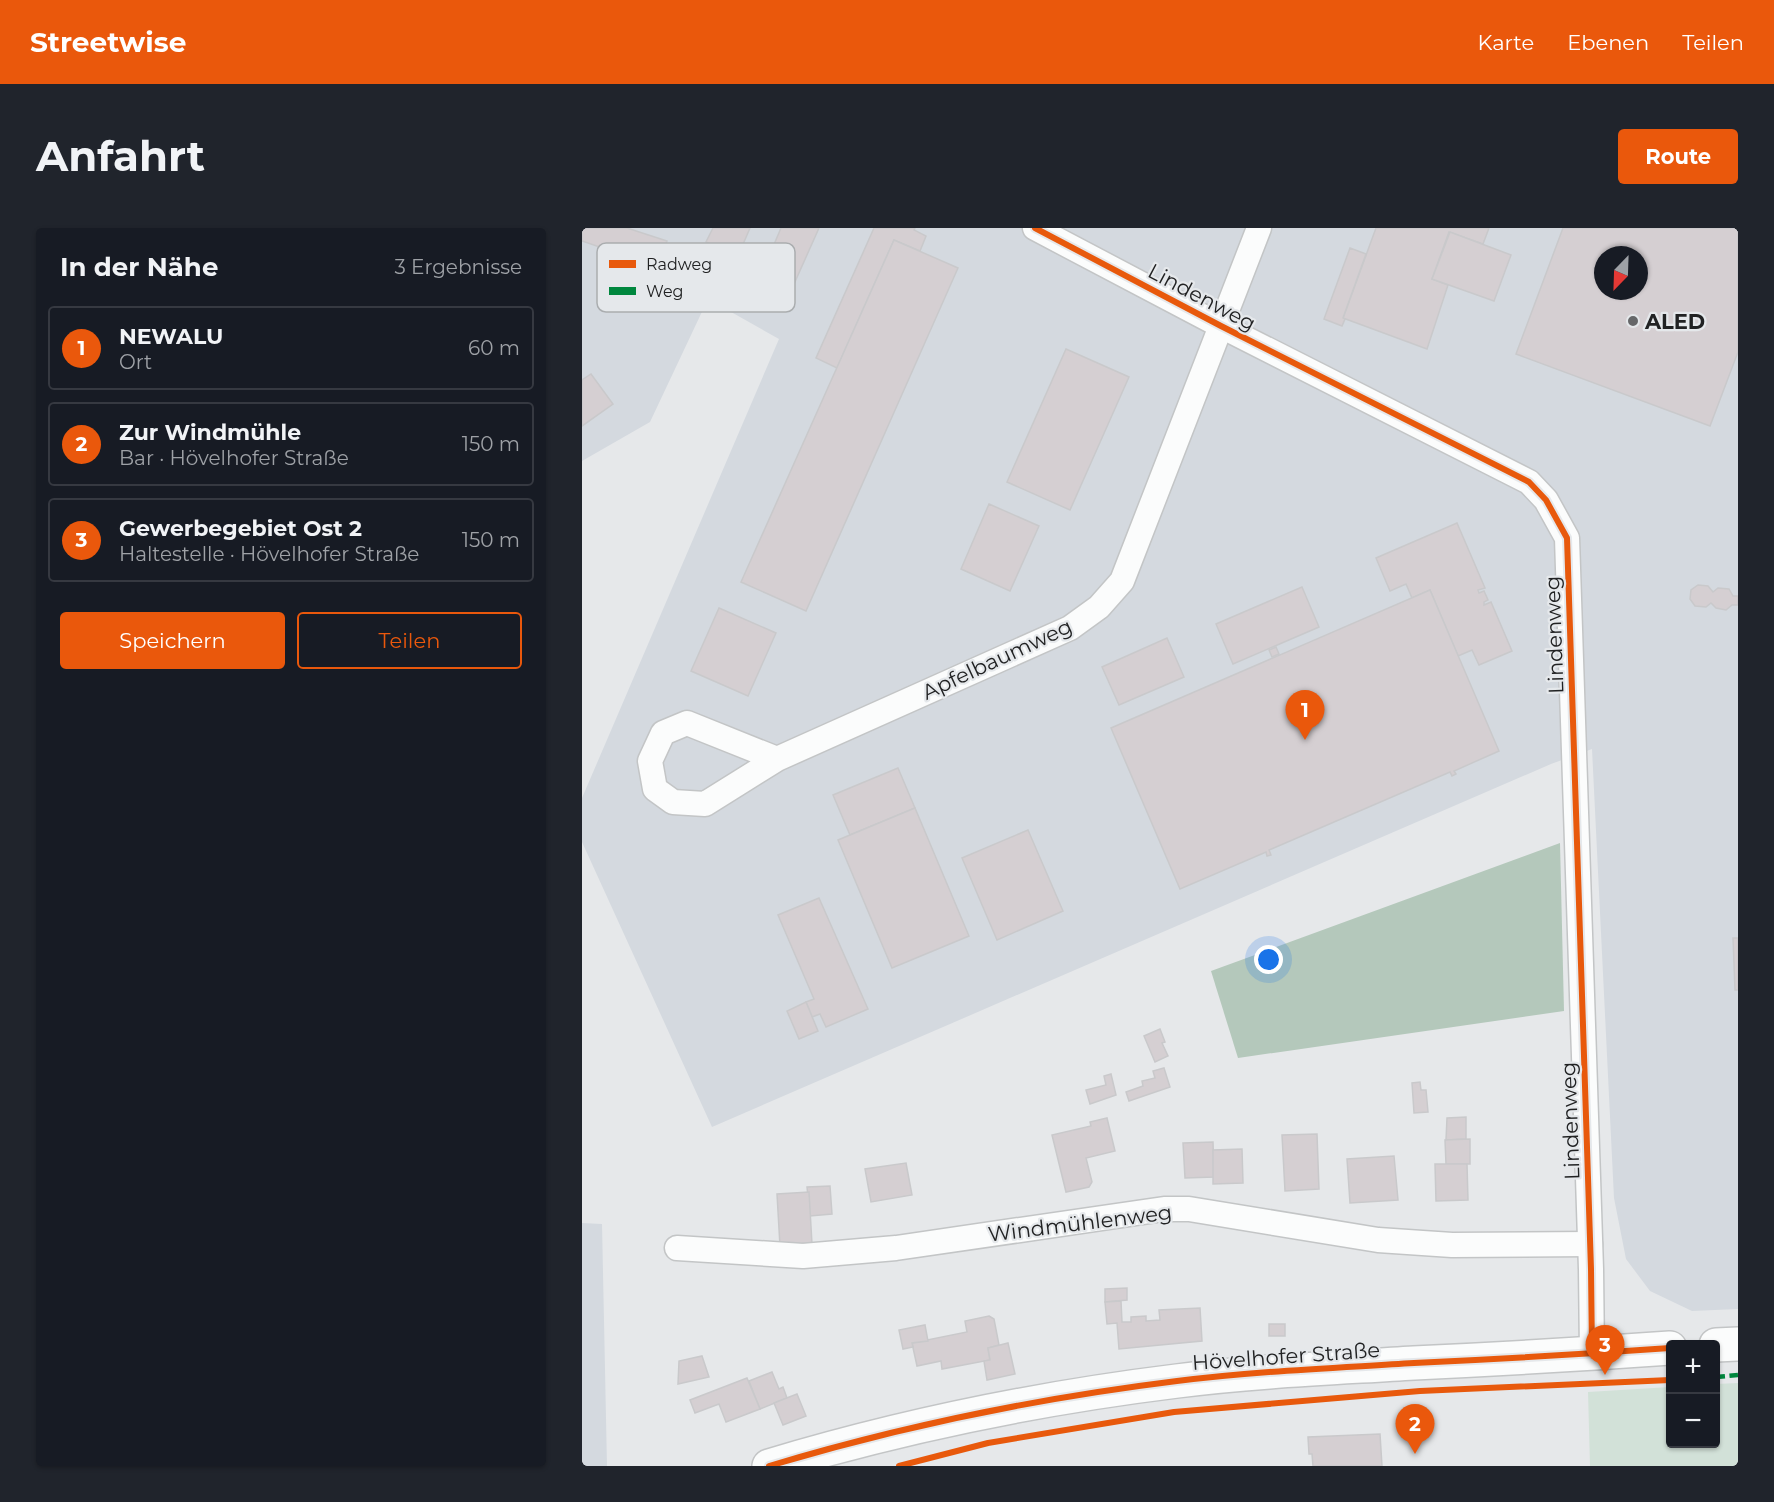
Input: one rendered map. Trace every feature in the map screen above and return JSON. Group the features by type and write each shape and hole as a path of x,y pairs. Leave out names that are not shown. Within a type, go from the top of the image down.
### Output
{"main road":[{"path":"1720,1345 1738,1344"},
{"name":"Hövelhofer Straße","path":"769,1466 885,1434 982,1412 1177,1381 1278,1371 1666,1348"}],"street":[{"name":"Lindenweg","path":"1035,228 1221,326 1529,482 1546,500 1566,538 1592,1353"},
{"name":"Apfelbaumweg","path":"777,759 687,723 663,733 650,761 655,789 674,802 705,804 777,759 1070,628 1099,607 1122,581 1259,228"},
{"name":"Windmühlenweg","path":"677,1248 803,1256 896,1248 1164,1209 1189,1209 1378,1240 1452,1245 1590,1244"}],"shaded area":[{"path":"582,228 1738,228 1738,1309 1692,1311 1650,1291 1626,1259 1614,1198 1592,749 1551,764 712,1127 582,842 582,798 779,339 731,312 795,312 795,243 597,243 597,312 702,312 650,422 582,461"},
{"path":"582,1223 602,1224 607,1466 582,1466"},
{"path":"1738,1383 1738,1466 1590,1466 1588,1392 1666,1387 1666,1448 1720,1448 1720,1384"}],"green space":[{"path":"1560,843 1564,1011 1238,1058 1211,971"}],"building":[{"path":"582,228 627,228 667,241 666,243 597,243 597,246 582,241"},
{"path":"713,228 750,228 744,243 706,242"},
{"path":"781,228 819,228 795,282 795,243 775,243"},
{"path":"874,228 915,228 914,230 926,236 920,251 894,240 837,368 816,358"},
{"path":"1376,228 1489,228 1483,244 1449,232 1432,279 1448,285 1427,349 1343,318"},
{"name":"ALED","path":"1563,228 1738,228 1738,352 1710,426 1516,354"},
{"path":"1450,232 1511,255 1494,301 1432,279"},
{"path":"894,240 958,268 806,611 741,582"},
{"path":"1350,248 1366,254 1342,326 1324,319"},
{"path":"1066,349 1129,377 1070,510 1007,482"},
{"path":"591,374 613,404 582,426 582,380"},
{"path":"989,504 1039,526 1010,591 961,569"},
{"path":"1457,523 1485,588 1478,590 1479,593 1484,591 1488,600 1484,602 1484,605 1491,602 1512,651 1479,665 1472,650 1458,656 1430,590 1412,598 1406,584 1390,591 1376,558"},
{"path":"1698,585 1708,586 1713,592 1718,588 1729,589 1733,596 1738,596 1738,605 1732,605 1726,610 1716,608 1711,603 1706,607 1695,606 1690,599 1691,590"},
{"path":"1302,587 1319,627 1233,664 1216,624"},
{"path":"1430,590 1499,751 1454,771 1456,774 1452,776 1450,772 1269,850 1271,855 1267,856 1266,852 1180,889 1111,728"},
{"path":"719,608 776,633 748,696 691,671"},
{"path":"1167,638 1184,677 1119,705 1102,667"},
{"path":"1276,647 1279,654 1272,657 1269,650"},
{"path":"898,768 915,808 850,835 833,795"},
{"path":"915,808 969,936 892,968 838,840"},
{"path":"1028,830 1063,911 997,940 962,858"},
{"path":"819,898 868,1009 826,1027 820,1014 812,1017 806,1002 814,999 778,915"},
{"path":"1733,938 1738,938 1738,990 1735,990"},
{"path":"806,1002 818,1031 799,1039 787,1011"},
{"path":"1160,1029 1165,1042 1162,1043 1168,1056 1155,1062 1144,1036"},
{"path":"1164,1068 1170,1087 1129,1101 1126,1092 1143,1086 1142,1081 1155,1078 1153,1071"},
{"path":"1111,1074 1116,1095 1090,1104 1086,1090 1106,1085 1104,1076"},
{"path":"1420,1082 1421,1090 1426,1090 1428,1112 1414,1113 1412,1083"},
{"path":"1466,1117 1466,1139 1446,1140 1447,1118"},
{"path":"1107,1118 1115,1151 1086,1158 1092,1182 1089,1187 1066,1192 1052,1135 1091,1126 1090,1122"},
{"path":"1317,1134 1319,1189 1285,1191 1282,1135"},
{"path":"1470,1139 1470,1164 1446,1164 1445,1140"},
{"path":"1213,1142 1214,1177 1185,1178 1183,1143"},
{"path":"1242,1149 1243,1183 1213,1184 1213,1150"},
{"path":"1394,1156 1398,1200 1350,1203 1347,1159"},
{"path":"906,1163 912,1195 871,1202 865,1169"},
{"path":"1435,1164 1467,1164 1468,1200 1436,1201"},
{"path":"830,1186 832,1214 810,1216 807,1187"},
{"path":"809,1192 812,1244 780,1246 777,1194"},
{"path":"1127,1288 1127,1300 1105,1302 1105,1289"},
{"path":"1121,1301 1122,1322 1131,1322 1131,1317 1146,1316 1146,1321 1160,1320 1159,1310 1200,1308 1202,1341 1119,1349 1117,1323 1107,1324 1105,1302"},
{"path":"989,1316 994,1319 999,1345 988,1348 990,1360 942,1369 941,1361 917,1366 912,1343 967,1332 965,1321"},
{"path":"1269,1324 1285,1324 1285,1336 1269,1336"},
{"path":"925,1325 928,1341 912,1343 913,1347 903,1349 899,1330"},
{"path":"1008,1343 1015,1374 987,1380 984,1361 990,1360 988,1348"},
{"path":"702,1356 709,1377 678,1384 679,1361"},
{"path":"772,1372 779,1389 783,1387 787,1398 760,1409 749,1381"},
{"path":"747,1378 760,1409 726,1422 719,1404 695,1413 690,1400"},
{"path":"797,1394 806,1416 783,1425 774,1403"},
{"path":"1380,1434 1382,1466 1313,1466 1312,1454 1309,1454 1308,1437"}],"marked path":[{"path":"1720,1377 1738,1375"}],"cycle path":[{"path":"1035,228 1221,326 1529,482 1546,500 1567,538 1592,1354"},
{"path":"769,1466 869,1438 971,1415 1074,1396 1177,1381 1296,1370 1666,1348"},
{"path":"899,1466 988,1443 1174,1412 1420,1391 1666,1380"}],"place":[{"name":"ALED","path":"1633,321"},
{"name":"NEWALU","path":"1305,740"},
{"name":"Gewerbegebiet Ost 2","path":"1605,1375"},
{"name":"Zur Windmühle","path":"1415,1454"}]}
